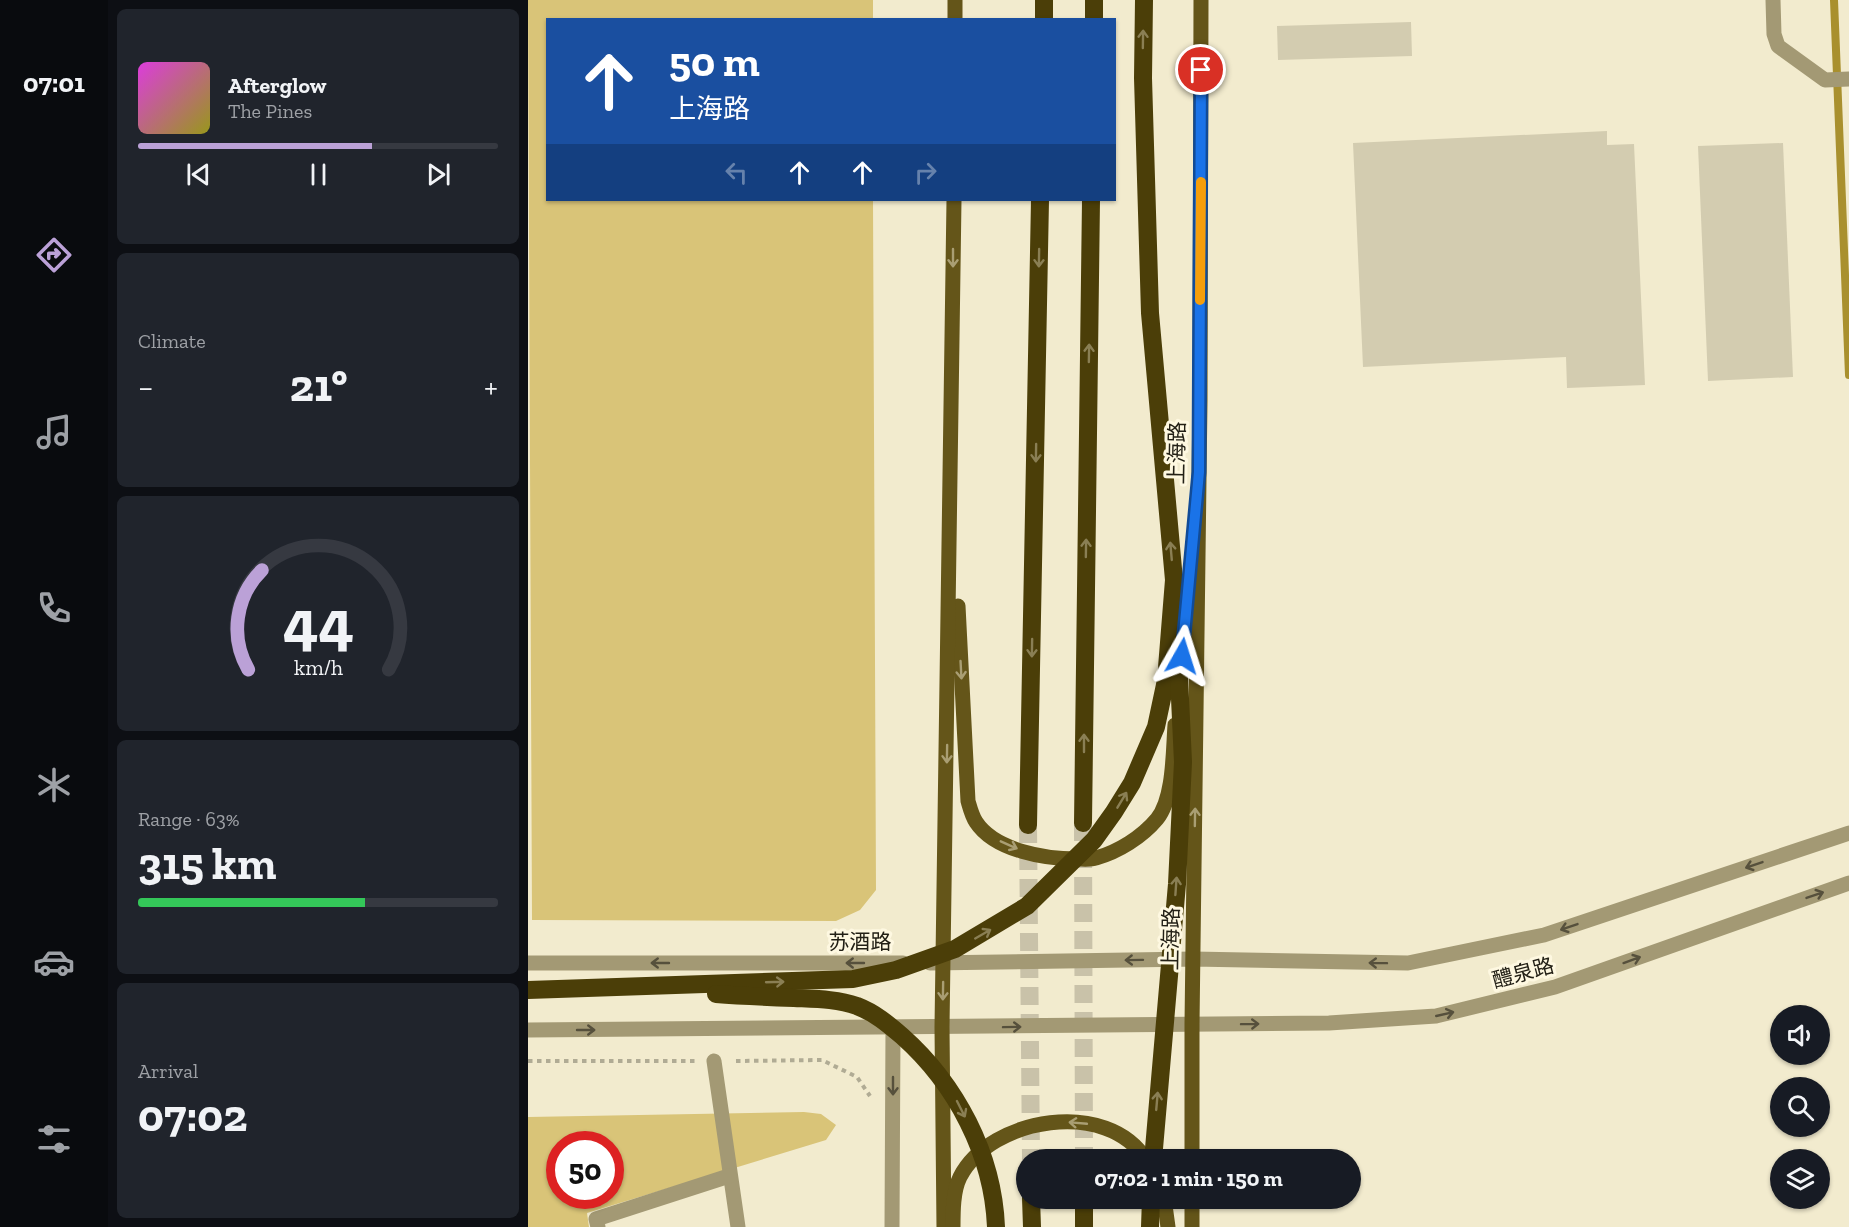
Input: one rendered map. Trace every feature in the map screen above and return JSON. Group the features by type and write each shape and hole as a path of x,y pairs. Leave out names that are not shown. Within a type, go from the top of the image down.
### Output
{"highway":[{"path":"1044,0 1044,18"},
{"path":"1094,0 1094,18"},
{"path":"1144,0 1143,78 1150,313 1174,580 1183,762 1177,884 1154,1149"},
{"path":"1028,825 1040,201"},
{"path":"1083,823 1091,201"},
{"path":"528,990 853,979 896,970 956,950 1027,906 1094,840 1132,783 1156,727 1166,680 1174,580"},
{"path":"592,988 829,1000 856,1006 879,1017 915,1048 937,1071 961,1106 987,1175 995,1203 996,1227"},
{"path":"1031,1209 1032,1227"},
{"path":"1084,1209 1084,1227"},
{"path":"1150,1227 1151,1209"}],"main road":[{"path":"955,0 955,18"},
{"name":"上海路","path":"1192,1149 1201,0"},
{"path":"944,1227 942,1027 954,201"},
{"path":"951,465 968,801 976,822 986,833 1005,844 1053,859 1093,859 1121,848 1140,835 1158,818 1168,794 1199,472"},
{"path":"953,1227 955,1198 960,1177 988,1145 1020,1129 1038,1123 1091,1124 1118,1133 1136,1149"},
{"path":"1166,1209 1168,1227"},
{"path":"1192,1209 1192,1227"}],"street":[{"path":"1773,0 1774,34 1778,46 1825,80 1849,79"},
{"name":"醴泉路","path":"1193,959 1408,963 1544,935 1849,833"},
{"name":"醴泉路","path":"1192,1024 1329,1023 1436,1016 1555,987 1849,883"},
{"name":"苏酒路","path":"528,963 943,963 1193,959"},
{"path":"528,1030 1192,1024"},
{"path":"892,1227 893,1028"},
{"path":"714,1061 738,1227"},
{"path":"598,1227 596,1219 729,1176"}],"path":[{"path":"528,1061 822,1060 857,1077 872,1098"}],"shaded area":[{"path":"528,0 873,0 873,18 546,18 546,201 873,201 876,890 860,910 836,921 532,920"},
{"path":"804,1112 821,1114 836,1125 826,1140 624,1202 624,1131 546,1131 546,1209 600,1209 587,1213 589,1227 528,1227 528,1117"}],"building":[{"path":"1411,22 1412,56 1278,60 1277,26"},
{"path":"1607,131 1607,145 1634,144 1645,385 1567,388 1566,357 1363,367 1353,143"},
{"path":"1783,143 1793,377 1708,381 1698,146"}],"waterway":[{"path":"1834,0 1849,375"}],"tunnel":[{"path":"1083,823 1084,1149"},
{"path":"1028,825 1031,1149"}],"slow traffic":[{"path":"1200,300 1201,182"}],"route":[{"path":"1182,656 1199,472 1201,70"}]}
